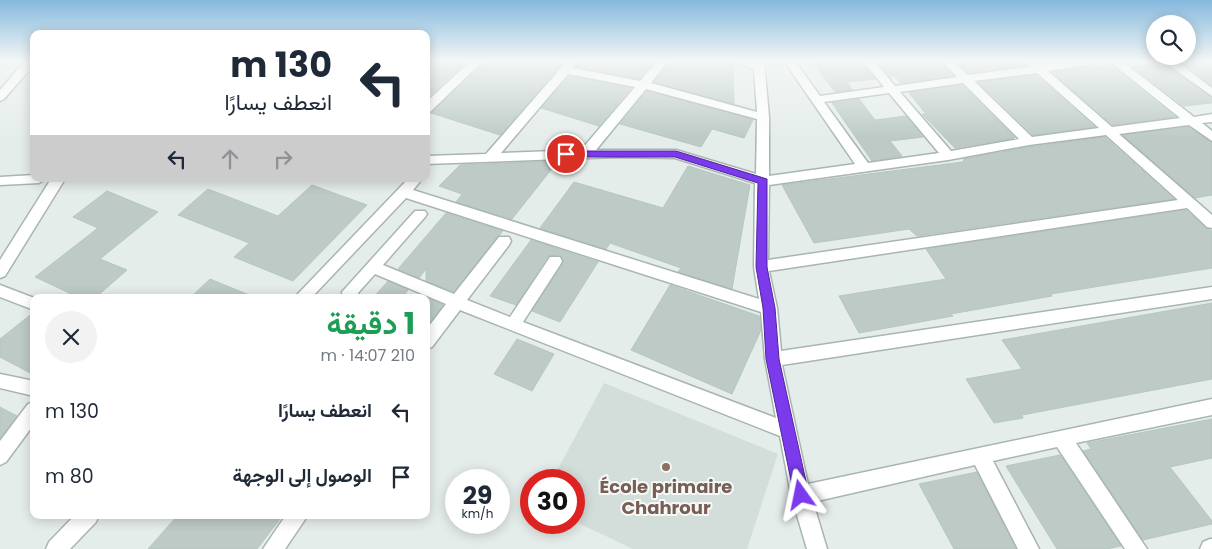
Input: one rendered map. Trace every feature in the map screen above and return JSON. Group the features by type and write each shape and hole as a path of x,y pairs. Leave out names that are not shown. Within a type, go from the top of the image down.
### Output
{"street":[{"path":"0,98 10,87"},
{"path":"430,106 450,87"},
{"path":"491,156 550,87"},
{"path":"585,154 644,87"},
{"path":"651,87 763,116"},
{"path":"761,87 763,116 761,267 769,308 773,359 801,495 817,549"},
{"path":"807,87 864,167"},
{"path":"891,87 948,156"},
{"path":"816,100 910,87"},
{"path":"974,87 1029,141"},
{"path":"1060,87 1212,223"},
{"path":"1148,87 1212,137"},
{"path":"430,163 491,156 676,154 763,181 948,156 1029,141 1193,122 1212,118"},
{"path":"0,181 30,179"},
{"path":"0,272 56,182"},
{"path":"305,294 413,182"},
{"path":"403,192 769,308"},
{"path":"761,267 1190,203"},
{"path":"350,294 350,292 420,214"},
{"path":"430,337 504,241"},
{"path":"513,325 555,262"},
{"path":"372,267 513,325 788,431"},
{"path":"0,291 30,302"},
{"path":"773,359 1212,293"},
{"path":"0,381 30,388"},
{"path":"801,495 980,455 1212,407"},
{"path":"0,456 30,415"},
{"path":"1062,439 1137,549"},
{"path":"980,455 1029,549"},
{"path":"56,549 85,519"},
{"path":"273,549 295,519"}],"shaded area":[{"name":"École primaire Chahrour","path":"604,383 778,454 747,549 633,549 585,526 585,469 558,469"}],"building":[{"path":"430,87 440,87 430,95"},
{"path":"458,87 542,87 500,135 431,113"},
{"path":"560,87 631,88 599,126 541,108"},
{"path":"671,87 734,87 734,104"},
{"path":"831,87 850,87 852,90 835,92"},
{"path":"964,87 1015,138 955,148 922,114 926,114 909,93"},
{"path":"983,87 1049,87 1095,127 1033,135"},
{"path":"1069,87 1137,87 1175,117 1113,125"},
{"path":"1159,87 1196,87 1212,98 1212,103 1184,106"},
{"path":"647,91 753,120 744,138 712,129 701,147 620,124"},
{"path":"859,99 875,120 906,116 923,137 890,141 902,156 872,161 832,103"},
{"path":"1189,127 1212,143 1212,195 1195,198 1123,135"},
{"path":"1105,137 1174,199 917,236 909,229 814,243 782,185 963,162 964,159 1029,147"},
{"path":"558,161 512,219 456,202 462,194 439,186 460,165"},
{"path":"688,166 750,185 732,289 678,272 681,268 610,243 606,249 540,228 574,182 663,208"},
{"path":"312,185 367,205 293,281 234,257 249,243 178,215 208,189 278,216"},
{"path":"107,191 158,212 100,259 127,270 100,294 71,294 35,277 98,228 73,217"},
{"path":"1186,210 1212,231 1212,268 1051,294 1052,296 859,333 839,296 946,279 926,249"},
{"path":"446,213 503,231 453,292 426,281 426,269 419,278 398,269"},
{"path":"531,240 598,262 560,322 532,311 564,262 560,255 548,256 516,305 490,296"},
{"path":"210,279 247,294 194,294"},
{"path":"388,281 408,290 405,294 377,294"},
{"path":"670,285 759,316 761,330 732,394 631,350"},
{"path":"430,300 443,305 430,322"},
{"path":"1212,303 1212,379 1022,415 1023,418 994,423 966,379 1022,369 1002,340"},
{"path":"30,315 30,373 0,357 0,339"},
{"path":"517,339 554,354 532,391 494,374"},
{"path":"0,407 17,416 0,438"},
{"path":"1212,419 1212,458 1170,467 1212,521 1212,524 1143,540 1083,451 1091,449 1087,443"},
{"path":"1060,455 1121,546 1107,549 1057,549 1006,466"},
{"path":"977,472 1016,549 954,549 919,484"},
{"path":"174,519 280,519 257,549 148,549"}],"place":[{"name":"École primaire Chahrour","path":"666,467"}],"route":[{"path":"566,154 676,154 763,181 761,267 769,308 773,359 801,495"}]}
